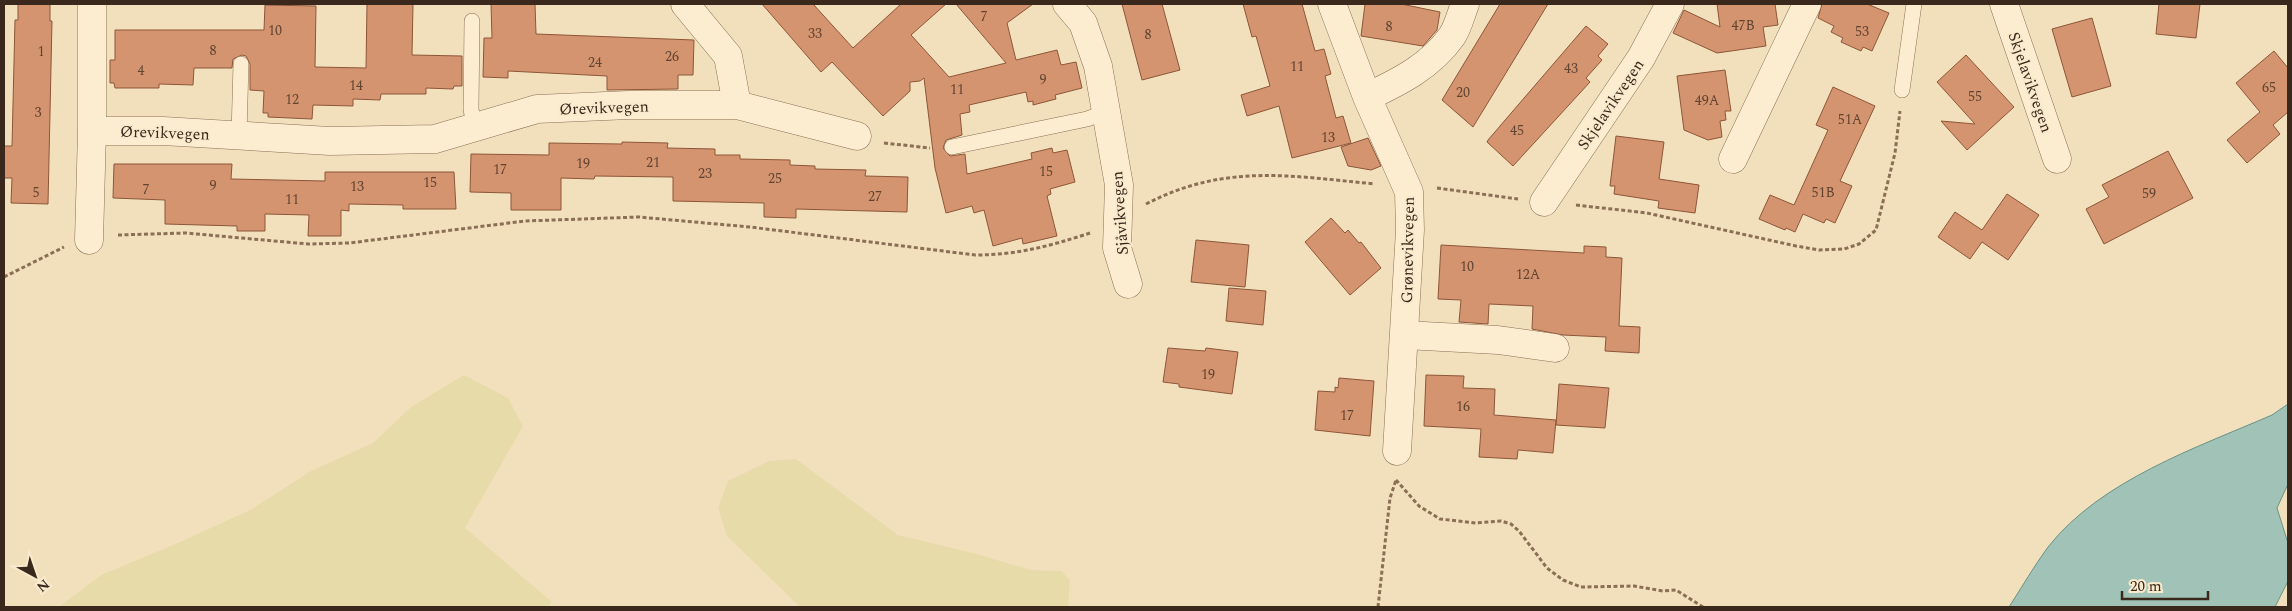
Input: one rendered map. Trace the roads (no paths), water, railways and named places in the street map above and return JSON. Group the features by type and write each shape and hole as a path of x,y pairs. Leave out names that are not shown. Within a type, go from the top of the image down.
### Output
{"street":[{"path":"89,240 92,130 92,4"},
{"path":"685,4 728,56 737,105"},
{"name":"Sjåvikvegen","path":"1067,4 1083,23 1095,57 1119,185 1117,248 1128,284"},
{"name":"Grønevikvegen","path":"1332,4 1367,97 1409,192 1410,230 1397,451"},
{"path":"1367,97 1398,83 1432,59 1453,35 1465,4"},
{"name":"Skjelavikvegen","path":"1544,202 1642,58 1670,4"},
{"path":"1733,159 1807,4"},
{"name":"Skjelavikvegen","path":"2004,4 2057,159"},
{"name":"Ørevikvegen","path":"92,130 239,135 330,141 435,139 474,126 537,110 629,105 737,105 857,136"},
{"path":"1405,335 1498,340 1555,348"}],"lane":[{"path":"1902,90 1914,4"},
{"path":"472,21 470,109 474,126"},
{"path":"239,135 242,64"},
{"path":"952,147 1087,119 1106,112"}],"water":[{"path":"2288,404 2288,484 2277,508 2288,543 2288,581 2275,607 2009,607 2048,547 2070,523 2095,503 2122,484 2151,468 2272,415"}]}
